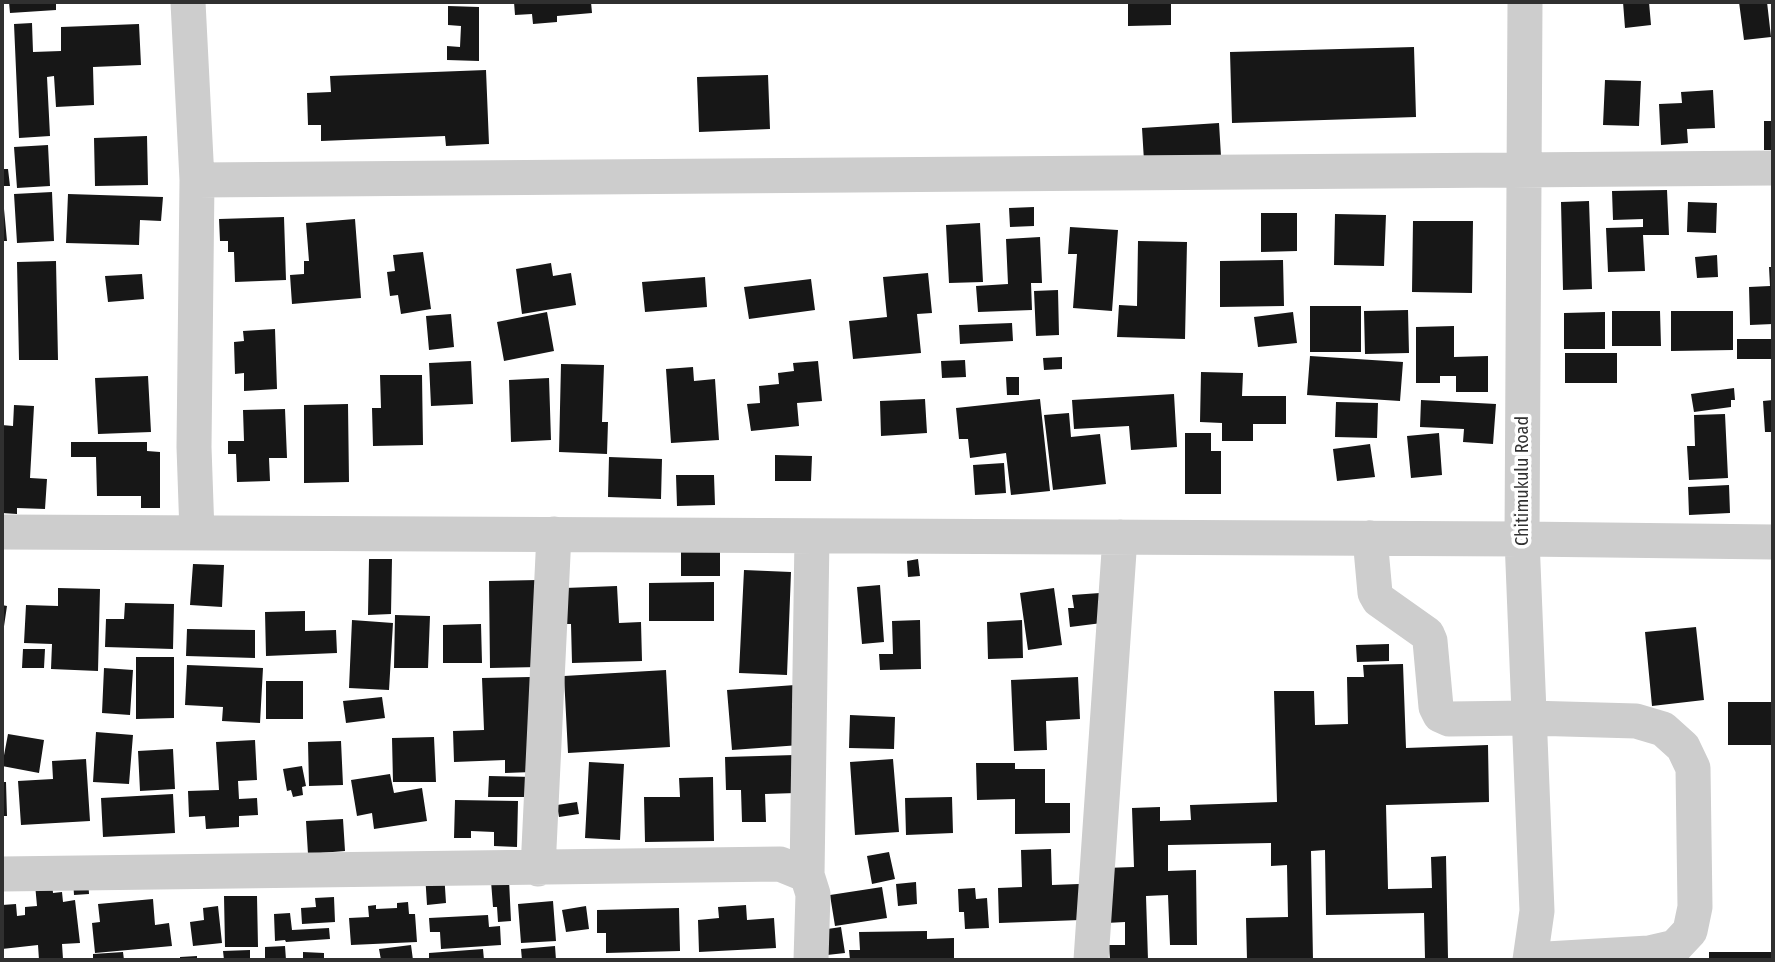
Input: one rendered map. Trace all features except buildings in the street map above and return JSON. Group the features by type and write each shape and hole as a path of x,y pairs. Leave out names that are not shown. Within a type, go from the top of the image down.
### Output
{"street":[{"path":"188,2 197,180 194,421 197,533"},
{"name":"Chitimukulu Road","path":"1525,2 1522,539 1537,911 1530,960"},
{"path":"197,180 1773,167"},
{"path":"2,532 1773,542"},
{"path":"538,869 554,534"},
{"path":"811,536 807,875 813,894 811,960"},
{"path":"1091,960 1119,537"},
{"path":"1370,538 1375,593 1379,600 1427,634 1430,641 1436,707 1440,715 1449,719 1636,721 1663,729 1683,747 1693,768 1695,907 1690,930 1675,947 1649,953 1530,960"},
{"path":"2,874 780,864 807,875"}]}
